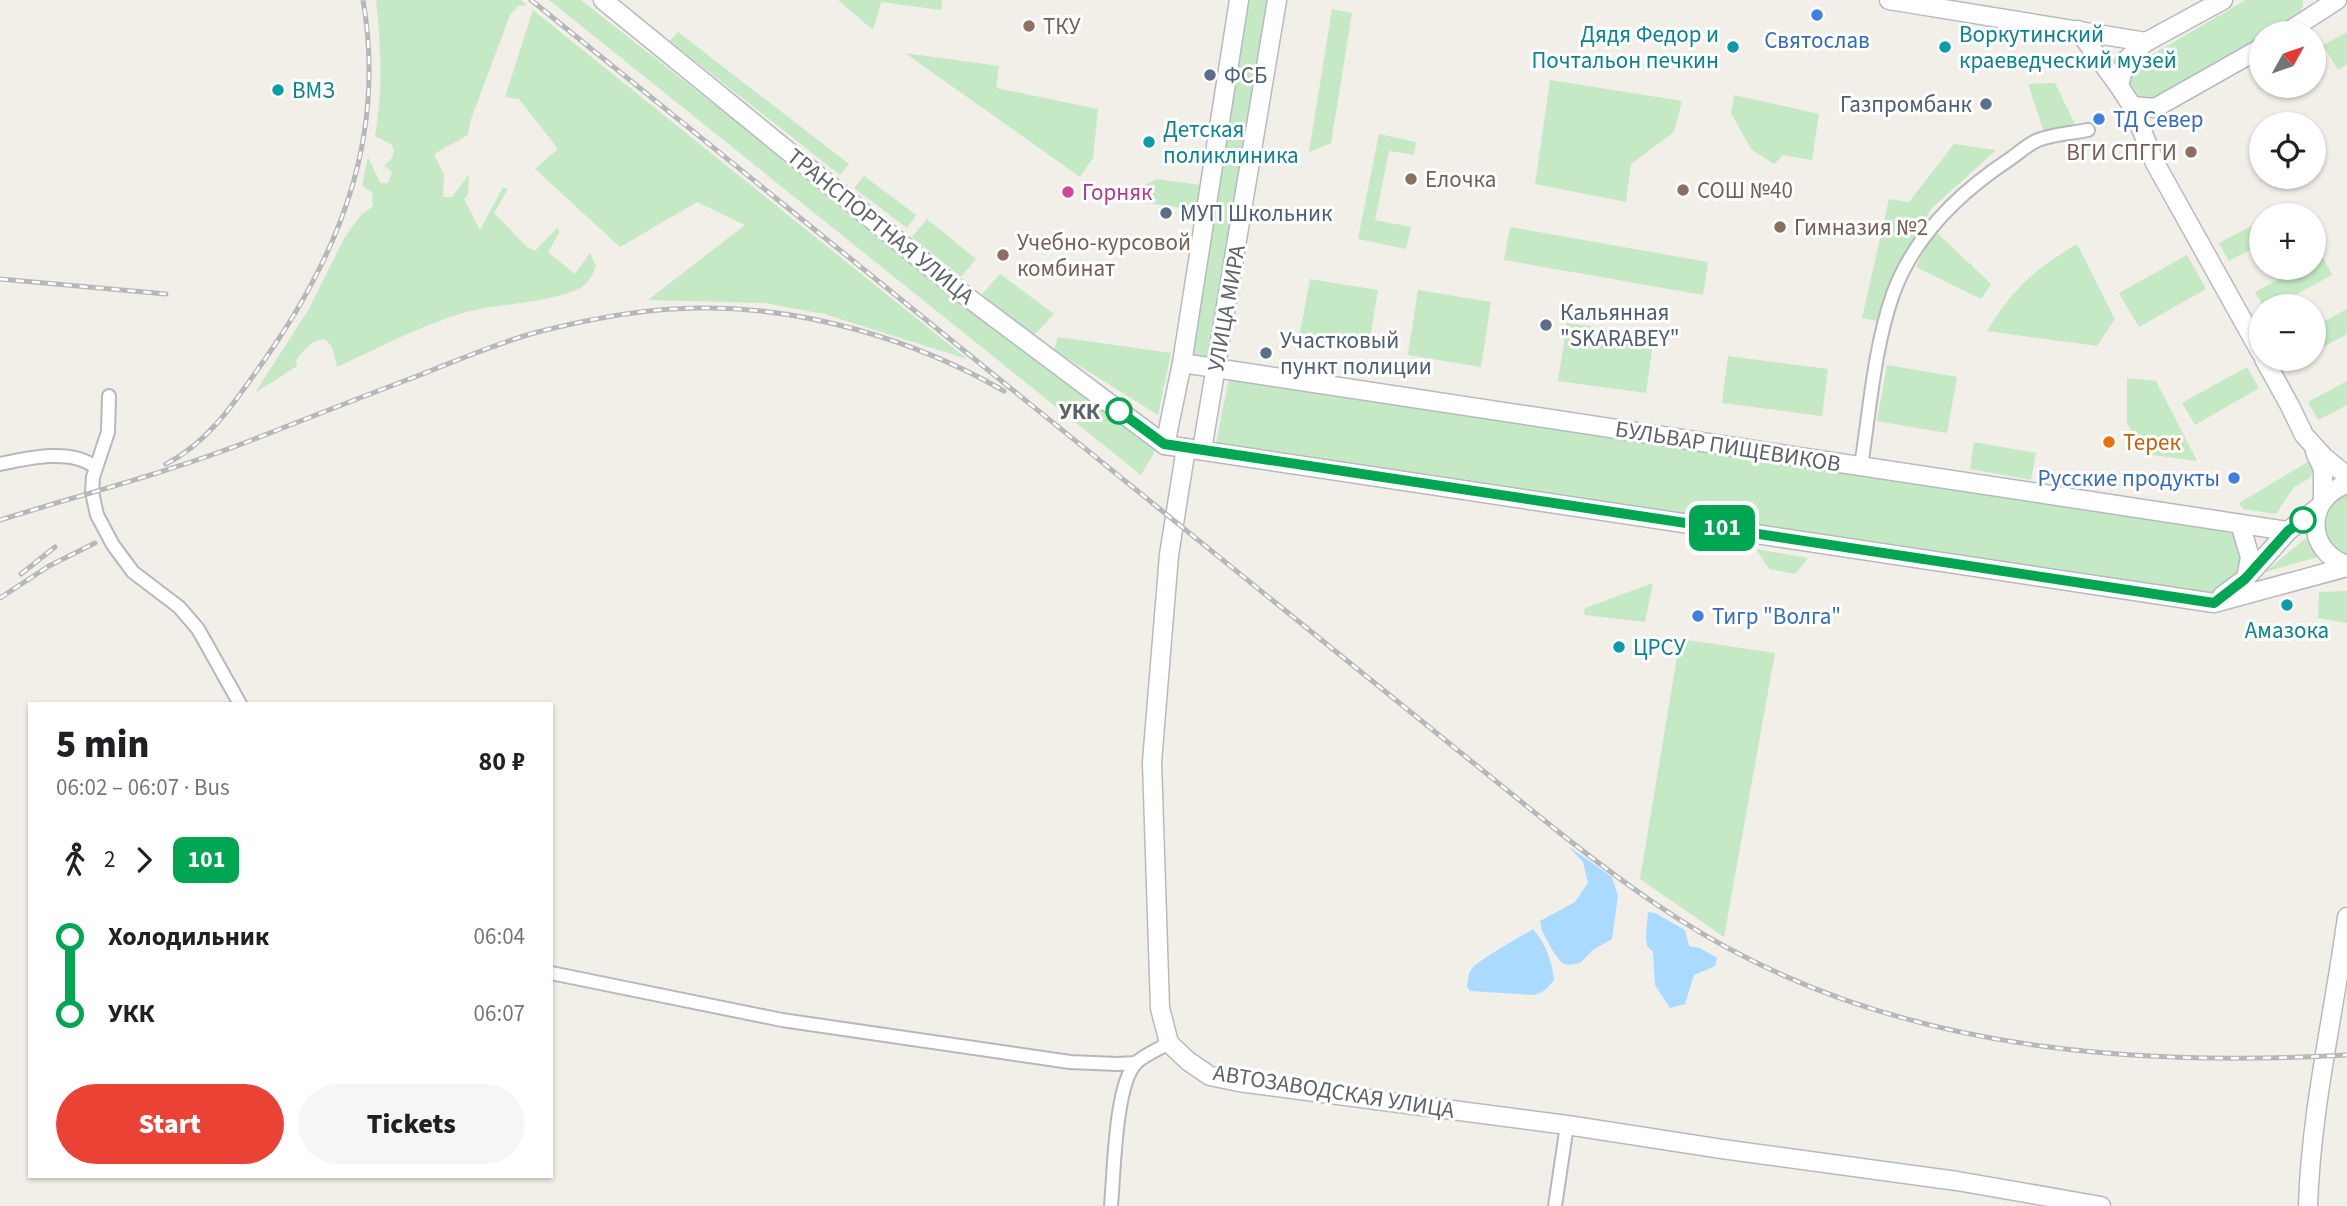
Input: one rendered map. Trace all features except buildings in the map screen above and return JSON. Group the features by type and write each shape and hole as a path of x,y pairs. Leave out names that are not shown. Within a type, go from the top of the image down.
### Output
{"main road":[{"name":"ТРАНСПОРТНАЯ УЛИЦА","path":"603,0 962,293 1164,444"},
{"name":"УЛИЦА МИРА","path":"1164,444 1182,363 1239,0"},
{"name":"УЛИЦА МИРА","path":"1194,449 1216,367 1277,0"},
{"path":"1889,0 2146,42"},
{"path":"2119,86 2125,61 2146,42 2223,0"},
{"path":"2304,21 2310,8 2309,0"},
{"path":"2306,21 2337,0"},
{"path":"2078,30 2132,106 2155,163 2249,331"},
{"path":"2141,132 2155,108 2249,55"},
{"path":"2132,106 2155,108"},
{"name":"БУЛЬВАР ПИЩЕВИКОВ","path":"1182,363 2288,531"},
{"path":"2270,371 2323,469 2321,503 2316,519 2320,544 2327,554 2347,566"},
{"path":"1164,444 2214,603 2347,566"},
{"path":"2312,446 2347,476"},
{"path":"1169,1043 1160,1008 1152,762 1169,555 1194,449"},
{"path":"2214,603 2245,579 2288,531 2330,493 2347,484"},
{"path":"2241,524 2250,557 2245,579"},
{"path":"2308,1206 2309,1170 2320,1081 2347,921"},
{"name":"АВТОЗАВОДСКАЯ УЛИЦА","path":"1169,1043 1188,1062 1210,1076 1239,1082 1567,1125 1957,1181 2101,1206"}],"street":[{"path":"1861,466 1883,328 1894,291 1932,226 1959,197 1983,177 2039,139 2088,130"},
{"path":"109,396 108,432 93,477 93,502 97,515 113,545 133,572 168,597 198,629 239,702"},
{"path":"0,464 74,456 95,467"},
{"path":"553,973 782,1020 1070,1062 1117,1065 1136,1063 1169,1043"},
{"path":"1111,1206 1121,1103 1126,1079 1136,1063"},
{"path":"1555,1206 1567,1125"}],"green space":[{"path":"376,0 521,0 527,5 518,6 510,15 470,122 468,135 434,154 444,175 443,197 452,197 469,174 468,194 464,199 480,230 503,187 508,189 494,213 528,248 535,251 558,227 559,233 548,252 575,274 590,253 596,266 584,286 576,290 551,298 484,308 455,316 421,328 337,367 332,347 326,340 317,341 296,360 297,366 255,393 310,307 345,237 360,216 373,206 372,192 362,186 368,157 380,183 388,183 392,172 384,166 392,158 394,151 391,144 375,136 380,68"},
{"path":"549,0 581,0 1155,451 1141,475"},
{"path":"838,0 942,0 941,10 881,2 873,30"},
{"path":"1245,0 1271,0 1211,361 1187,357"},
{"path":"2246,0 2303,0 2300,13 2293,21 2249,21 2249,45 2162,95 2149,99 2134,96 2126,80 2134,65"},
{"path":"1332,9 1352,13 1331,143 1309,152"},
{"path":"533,10 967,359 824,314 764,303 648,300 745,225 697,202 620,247 535,169 558,149 519,99 505,97"},
{"path":"678,32 849,164 840,175 670,41"},
{"path":"2347,32 2347,64 2338,70 2326,50 2326,43"},
{"path":"905,53 999,66 996,88 1098,109 1093,158 1080,177"},
{"path":"1550,80 1682,101 1674,132 1631,164 1626,202 1535,184"},
{"path":"2055,83 2075,124 2044,132 2028,84"},
{"path":"1734,95 1819,114 1812,160 1783,155 1774,164 1751,149 1731,113"},
{"path":"1379,134 1416,142 1414,155 1389,151 1375,220 1411,227 1406,249 1358,239"},
{"path":"1954,144 1996,150 1931,209 1877,321 1862,318 1889,199 1909,202"},
{"path":"864,176 916,215 907,228 854,188"},
{"path":"1157,179 1201,185 1198,210 1139,202 1143,186"},
{"path":"927,219 976,259 961,277 912,237"},
{"path":"1510,227 1708,262 1703,295 1504,260"},
{"path":"2249,227 2249,250 2229,261 2219,243"},
{"path":"1935,231 1991,284 1981,299 1916,267"},
{"path":"2077,244 2115,319 2097,346 1987,331 2006,303 2026,281"},
{"path":"2187,255 2206,289 2139,327 2119,293"},
{"path":"2326,264 2332,275 2326,278"},
{"path":"1000,274 1054,314 1032,337 982,294"},
{"path":"1310,279 1378,290 1368,350 1299,338"},
{"path":"2278,280 2323,280 2297,294 2255,292"},
{"path":"1418,290 1491,302 1481,367 1408,355"},
{"path":"2347,309 2347,334 2326,345 2326,320"},
{"path":"1567,323 1654,335 1646,393 1558,381"},
{"path":"1058,337 1171,353 1158,415 1054,350"},
{"path":"1728,356 1828,369 1822,416 1722,403"},
{"path":"1887,365 1957,377 1947,433 1877,421"},
{"path":"2247,367 2259,388 2195,425 2182,403"},
{"path":"1230,373 2230,528 2240,546 2239,567 2235,582 2212,595 1215,448"},
{"path":"2127,378 2156,381 2197,461 2146,454 2127,423"},
{"path":"2347,381 2347,405 2318,420 2308,402"},
{"path":"1974,442 2036,453 2031,480 1970,469"},
{"path":"2311,460 2315,466 2310,478 2294,487 2276,514 2243,509 2239,503"},
{"path":"2347,490 2347,557 2329,543 2324,526 2325,510"},
{"path":"2306,538 2318,557 2265,572"},
{"path":"1756,549 1808,558 1795,574 1769,569"},
{"path":"1653,583 1645,622 1584,615 1585,608"},
{"path":"2347,591 2347,623 2318,618 2319,592"},
{"path":"1680,639 1775,653 1724,937 1640,879"}],"water":[{"path":"1568,846 1612,877 1618,896 1612,939 1593,950 1580,963 1568,965 1562,963 1554,953 1542,931 1540,921 1575,902 1588,883 1583,862"},
{"path":"1648,912 1655,913 1685,930 1689,946 1700,948 1717,958 1715,966 1694,975 1685,1004 1670,1008 1655,985 1653,952 1647,946 1646,936"},
{"path":"1533,929 1545,947 1552,966 1554,980 1547,988 1532,995 1470,991 1467,986 1468,978 1475,966"}],"railway":[{"path":"166,464 194,446 218,422 238,396 286,327 312,284 333,240 361,149 368,101 369,51 363,0"},
{"path":"531,0 1560,833 1629,886 1727,948 1823,992 1894,1016 1968,1034 2119,1054 2195,1058 2347,1055"},
{"path":"0,279 166,294"},
{"path":"0,520 221,452 519,337 575,323 638,312 680,308 740,309 819,320 897,342 934,356 1004,391"},
{"path":"0,598 49,566 95,543"},
{"path":"21,574 55,547"}],"bus line":[{"name":"101","path":"1119,411 1164,444 2214,603 2245,579 2288,531 2303,520"}],"place":[{"name":"Святослав","path":"1817,15"},
{"name":"ТКУ","path":"1029,26"},
{"name":"Дядя Федор и Почтальон печкин","path":"1733,47"},
{"name":"Воркутинский краеведческий музей","path":"1945,47"},
{"name":"ФСБ","path":"1210,75"},
{"name":"ВМЗ","path":"278,90"},
{"name":"Газпромбанк","path":"1986,104"},
{"name":"ТД Север","path":"2099,119"},
{"name":"Детская поликлиника","path":"1149,142"},
{"name":"ВГИ СПГГИ","path":"2191,152"},
{"name":"Елочка","path":"1411,179"},
{"name":"СОШ №40","path":"1683,190"},
{"name":"Горняк","path":"1068,192"},
{"name":"МУП Школьник","path":"1166,213"},
{"name":"Гимназия №2","path":"1780,227"},
{"name":"Учебно-курсовой комбинат","path":"1003,255"},
{"name":"Кальянная \"SKARABEY\"","path":"1546,325"},
{"name":"Участковый пункт полиции","path":"1266,353"},
{"name":"УКК","path":"1119,411"},
{"name":"Терек","path":"2109,442"},
{"name":"Русские продукты","path":"2234,478"},
{"name":"Амазока","path":"2287,605"},
{"name":"Тигр \"Волга\"","path":"1698,616"},
{"name":"ЦРСУ","path":"1619,647"}]}
